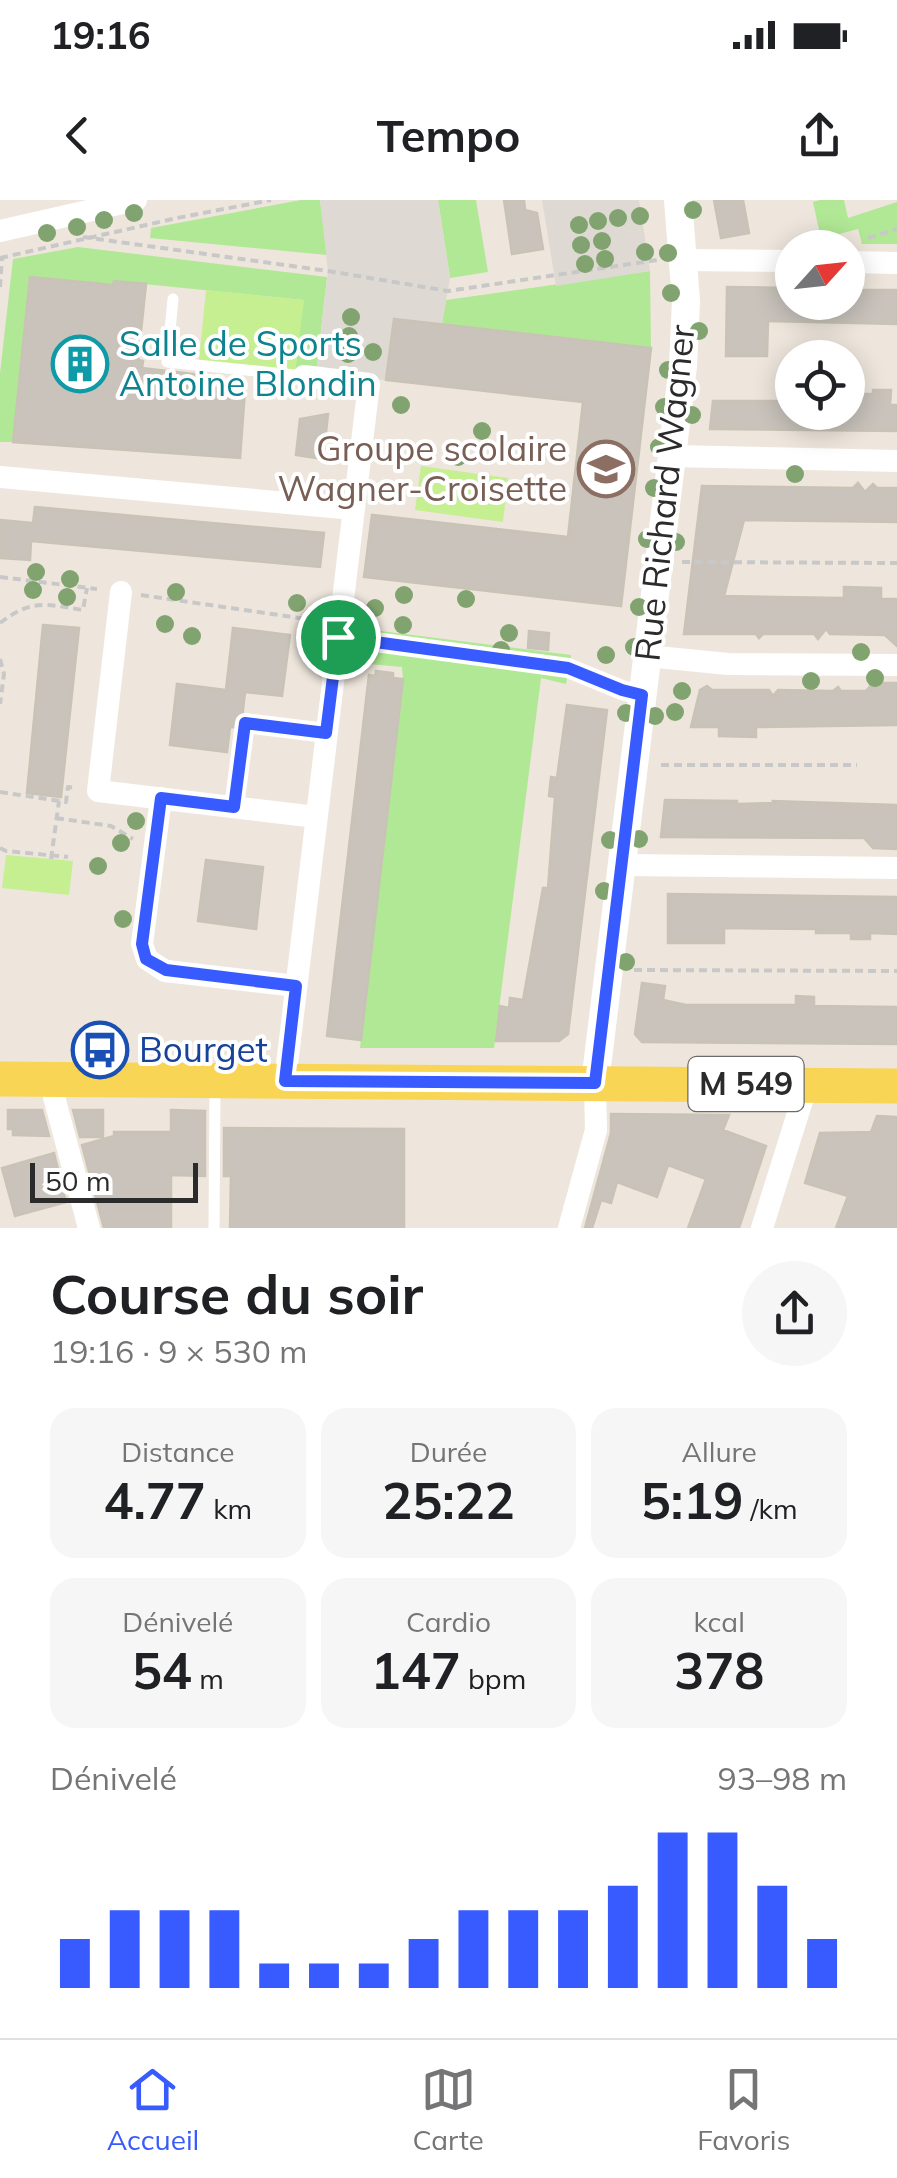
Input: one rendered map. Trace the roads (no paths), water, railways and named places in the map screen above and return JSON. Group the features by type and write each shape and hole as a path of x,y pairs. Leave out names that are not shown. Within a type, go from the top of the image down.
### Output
{"main road":[{"name":"M 549","path":"0,1078 897,1086"}],"street":[{"name":"Rue Richard Wagner","path":"595,1083 685,347 673,260 678,200"},
{"path":"0,231 130,201"},
{"path":"673,260 775,262"},
{"path":"865,262 897,263"},
{"path":"285,1081 368,384 304,376"},
{"path":"672,456 897,461"},
{"path":"0,476 354,509"},
{"path":"121,592 98,791 316,817"},
{"path":"647,656 728,664 897,664"},
{"path":"161,798 142,944 152,965 296,986"},
{"path":"622,864 897,868"},
{"path":"49,1078 90,1228"},
{"path":"570,1228 596,1130 595,1083"},
{"path":"762,1228 807,1085"}],"lane":[{"path":"172,300 167,362 304,376"},
{"path":"214,1228 215,1080"}],"place":[{"name":"Salle de Sports Antoine Blondin","path":"80,364"},
{"name":"Groupe scolaire Wagner-Croisette","path":"606,469"},
{"name":"Bourget","path":"100,1050"}]}
